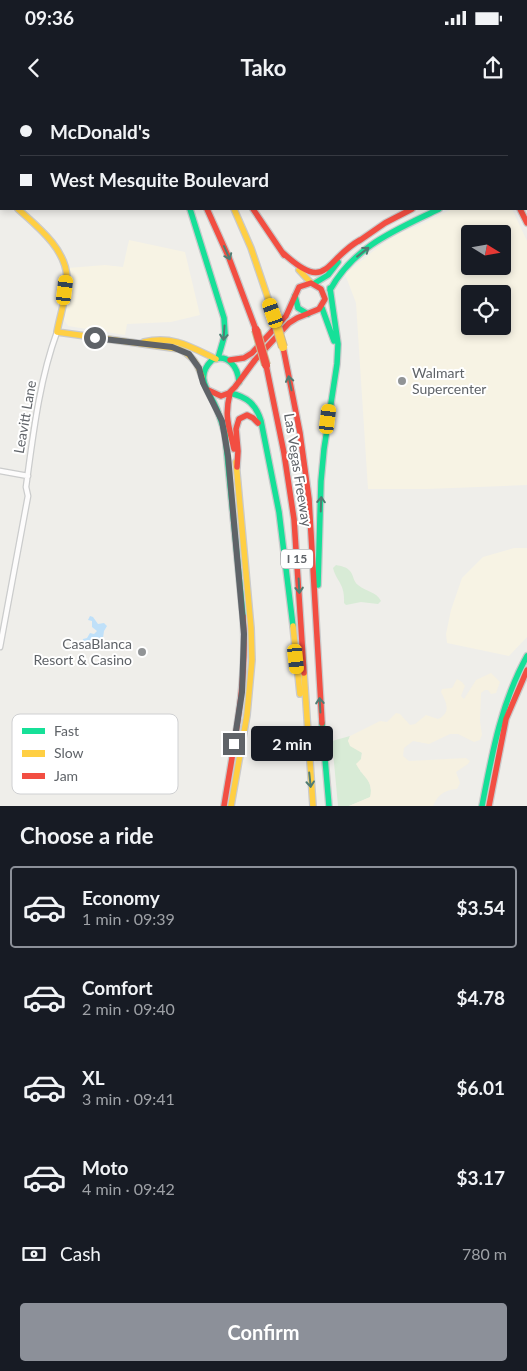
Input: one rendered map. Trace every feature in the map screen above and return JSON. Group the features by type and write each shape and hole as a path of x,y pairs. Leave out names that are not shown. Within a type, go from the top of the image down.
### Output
{"main road":[{"name":"Leavitt Lane","path":"19,210 56,248 63,262 67,276 57,332"},
{"path":"190,210 224,318 222,359"},
{"name":"Las Vegas Freeway","path":"207,210 229,258 256,330 266,365 285,452 296,542 308,755 313,806"},
{"name":"Las Vegas Freeway","path":"234,210 251,248 273,313 290,382 306,468 322,730 329,806"},
{"path":"254,210 293,266 323,291 323,306 338,350"},
{"path":"282,252 303,270 319,272 333,264 344,249 385,223 410,210"},
{"path":"227,394 236,388 255,360 289,322 298,316 314,313 323,306 334,280 344,267 364,250 380,240 437,210"},
{"path":"520,210 527,223"},
{"path":"202,377 206,366 222,359 244,358 252,353 286,316 299,288 303,285 325,279 332,273 340,260 360,240"},
{"path":"317,640 321,481 338,350 330,288"},
{"path":"295,296 298,308 308,314"},
{"path":"57,332 184,350 196,362 206,388 216,406 225,434 244,634 242,692 227,805"},
{"path":"142,343 156,339 182,342 236,366 239,382"},
{"path":"206,388 214,394 244,397 254,404 261,426 277,493 283,530 308,755"},
{"path":"227,394 226,415 234,443 237,467 252,660 247,715 227,805"},
{"path":"237,467 236,424 238,419 241,416 249,415 256,419 261,426"},
{"path":"482,806 500,716 508,692 527,656"},
{"path":"489,806 506,719 527,670"}],"street":[{"name":"Leavitt Lane","path":"0,647 28,496 26,487 34,429 48,357 57,332"},
{"path":"0,471 28,476"}],"shaded area":[{"path":"450,210 512,210 527,241 527,485 368,489 356,303 345,274 398,234"},
{"path":"129,240 185,252 200,315 171,322 127,324 125,335 68,326 64,320 70,288 68,268 105,265 123,267"},
{"path":"514,548 527,548 527,637 509,656 447,643 446,634 451,610 462,578 483,557"}],"green space":[{"path":"336,565 349,570 356,583 374,593 381,601 378,604 361,602 346,605 344,603 342,587 333,568"},
{"path":"350,736 348,741 362,752 360,771 369,782 371,797 349,806 338,806 332,741"}],"sand":[{"path":"491,673 500,682 496,693 491,694 488,690 485,690 481,693 480,721 482,735 480,740 474,742 458,734 450,734 429,744 413,741 404,748 403,756 409,761 466,758 470,761 456,772 460,783 457,789 442,794 433,806 349,806 370,797 371,791 367,779 356,764 361,759 362,753 350,746 348,741 350,736 380,721 387,722 396,713 400,714 410,725 415,724 426,715 438,719 445,714 447,707 441,692 442,689 452,688 457,679 465,686 461,696 464,699 476,680"}],"water":[{"path":"90,616 98,624 104,623 107,626 103,638 96,638 94,644 85,645 82,644 83,639 87,638 90,633 94,634 97,631 92,627 92,621 88,620"}],"traffic: fast":[{"path":"190,210 224,318 225,334 218,358"},
{"path":"330,290 351,262 377,241 437,210"},
{"path":"315,283 328,275 338,262"},
{"path":"318,585 321,481 338,344 330,288"},
{"path":"295,296 298,308 308,314"},
{"path":"322,308 334,341"},
{"path":"239,382 237,371 231,363 223,358 212,360 204,371 204,382 222,422 225,434 243,616"},
{"path":"230,393 250,402 261,421 279,512 293,626"},
{"path":"482,806 498,729 510,692 527,656"},
{"path":"322,723 329,806"}],"traffic: slow":[{"path":"19,210 50,239 62,258 65,267 67,278 66,292 57,332 179,349 194,360 202,377"},
{"path":"234,210 251,248 273,313"},
{"path":"299,270 311,283"},
{"path":"273,313 283,347"},
{"path":"144,342 164,340 181,343 216,359"},
{"path":"231,806 247,715 252,660 251,628 236,462"},
{"path":"293,626 300,694"},
{"path":"304,673 313,806"}],"traffic: jam":[{"path":"207,210 229,258 256,330"},
{"path":"254,210 284,255"},
{"path":"359,241 385,223 410,210"},
{"path":"520,210 527,223"},
{"path":"282,252 297,265 309,271 317,272 325,270 348,248 360,240"},
{"path":"208,390 221,396 229,393 255,360 289,323 319,309 325,299 321,289 311,283 299,287 286,316 252,353 244,358 230,360"},
{"path":"256,330 266,365"},
{"path":"283,347 300,433 309,499 322,723"},
{"path":"266,365 284,453 294,519 304,673"},
{"path":"230,393 227,415 234,449"},
{"path":"237,467 236,429 239,419 247,415 258,423"},
{"path":"224,806 242,688 244,664 243,616"},
{"path":"489,806 506,719 527,670"}],"place":[{"name":"Walmart Supercenter","path":"402,381"},
{"name":"CasaBlanca Resort & Casino","path":"142,652"}],"route":[{"path":"95,338 184,350 193,358 199,368 203,383 222,421 228,456 245,651 242,692 234,744"}]}
